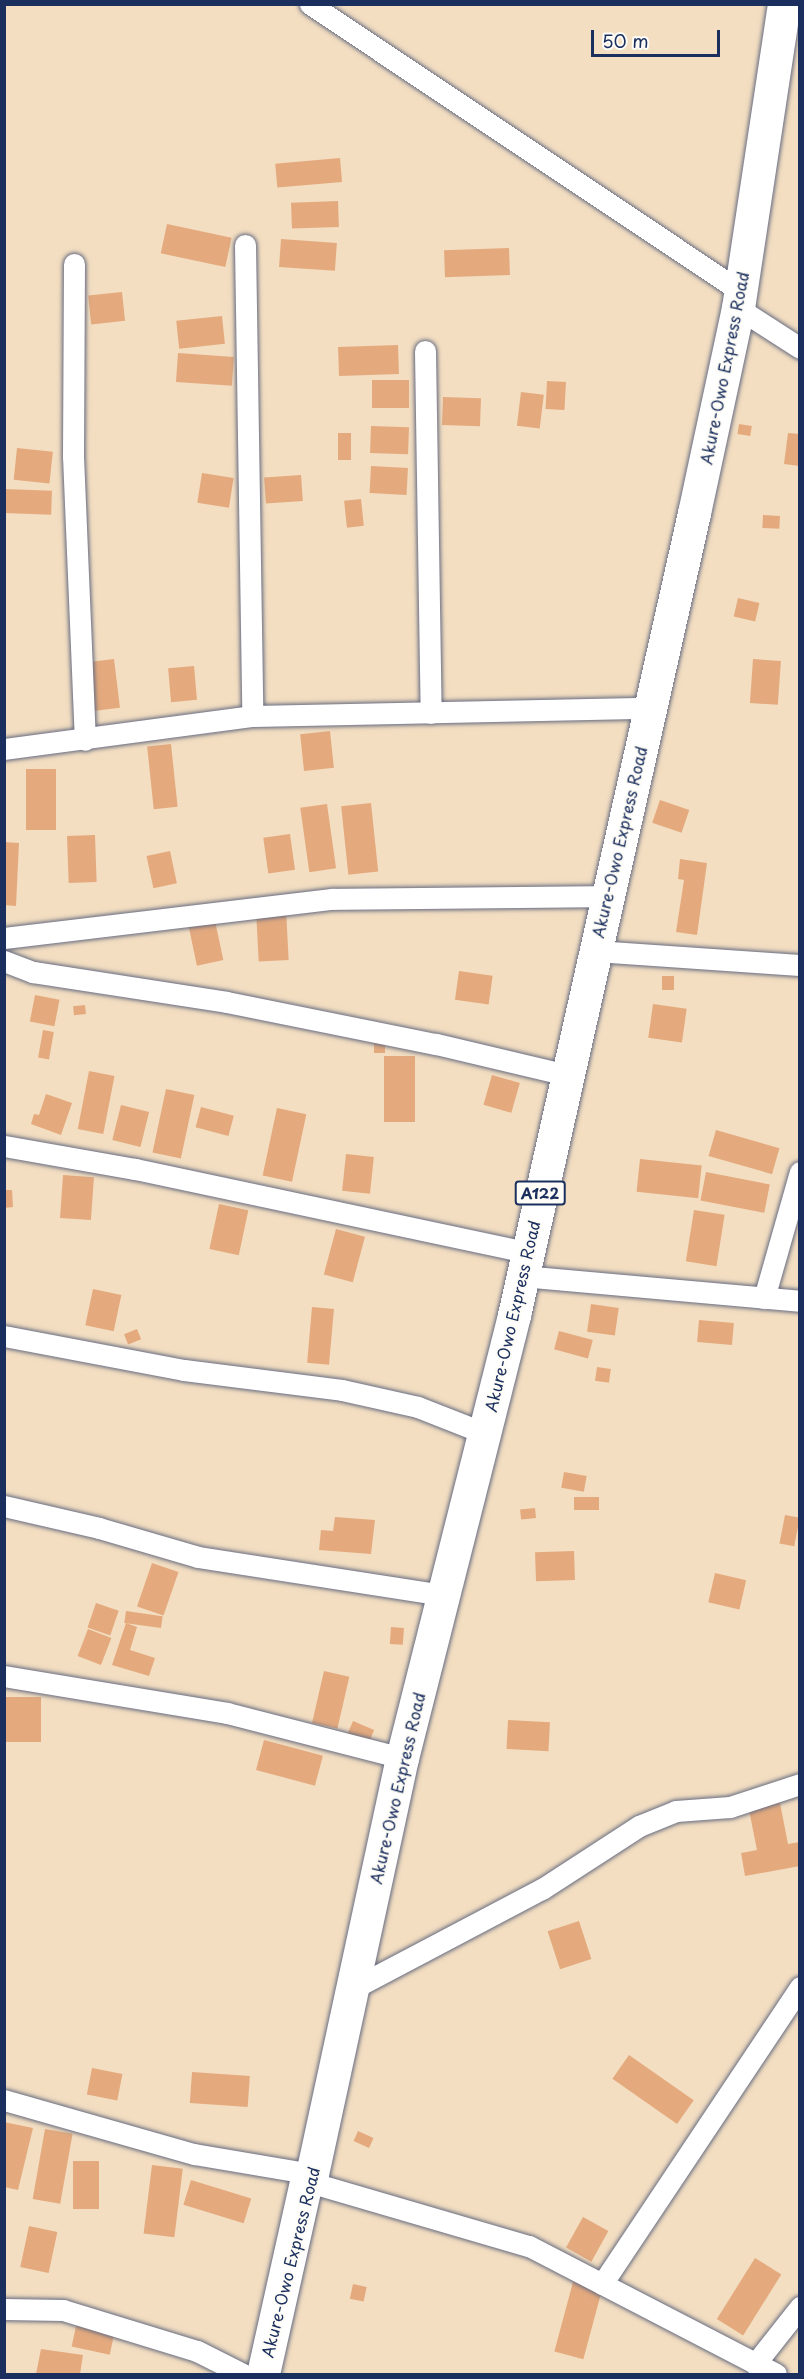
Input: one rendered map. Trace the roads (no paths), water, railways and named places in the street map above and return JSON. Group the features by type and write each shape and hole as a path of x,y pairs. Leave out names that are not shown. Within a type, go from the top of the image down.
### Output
{"highway":[{"name":"Akure-Owo Express Road","path":"263,2374 352,1989 402,1758 524,1264 650,708 739,300 784,4"}],"street":[{"path":"310,4 739,300 800,348"},
{"path":"245,245 252,716"},
{"path":"74,264 73,456 85,740"},
{"path":"425,351 431,713"},
{"path":"4,748 85,740 252,716 650,708"},
{"path":"4,938 332,899 607,896"},
{"path":"595,951 800,965"},
{"path":"4,962 33,972 227,1002 436,1044 567,1075"},
{"path":"4,1146 135,1169 524,1264 764,1298 800,1301"},
{"path":"764,1298 800,1172"},
{"path":"4,1336 184,1370 342,1390 418,1407 484,1433"},
{"path":"4,1506 198,1557 443,1595"},
{"path":"4,1676 227,1713 402,1758"},
{"path":"352,1989 542,1889 639,1826 676,1811 730,1807 800,1784"},
{"path":"602,2284 800,1987"},
{"path":"4,2100 194,2154 309,2177 529,2246 776,2374"},
{"path":"755,2364 800,2307"},
{"path":"4,2308 63,2310 197,2351 243,2374"}]}
